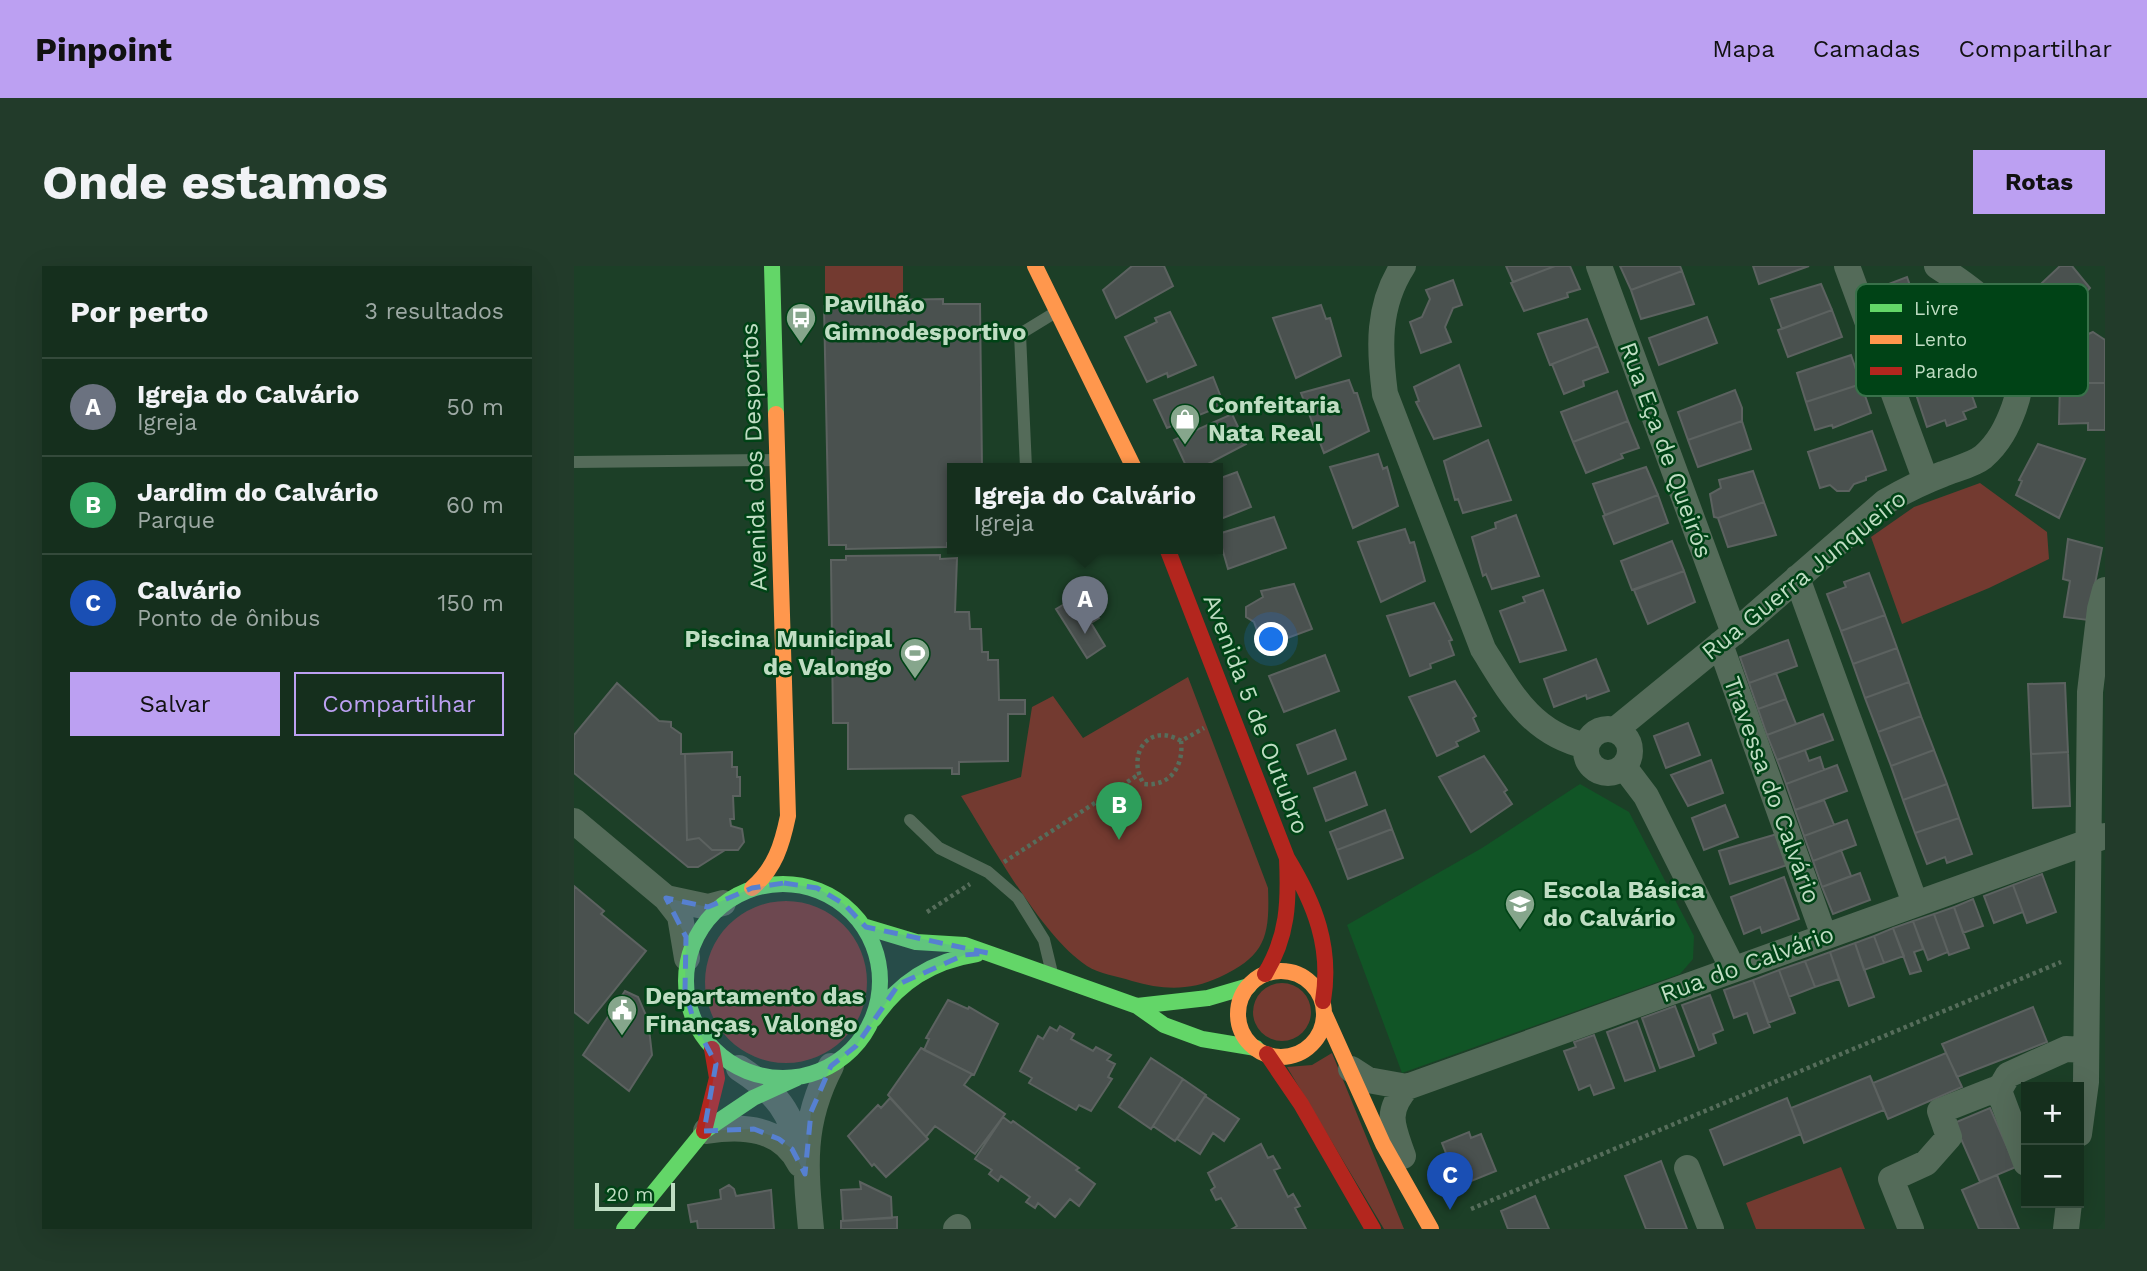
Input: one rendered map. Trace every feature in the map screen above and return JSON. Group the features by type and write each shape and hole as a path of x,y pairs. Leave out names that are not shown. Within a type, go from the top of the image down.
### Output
{"street":[{"name":"Avenida dos Desportos","path":"752,887 769,874 778,856 788,816 772,266"},
{"path":"1035,266 1059,310 1127,462"},
{"path":"1403,266 1391,285 1380,325 1380,359 1390,407 1483,649 1505,686 1537,725 1561,740 1586,746"},
{"name":"Rua Eça de Queirós","path":"1599,266 1727,639"},
{"path":"1847,266 1856,290"},
{"name":"Rua Guerra Junqueiro","path":"1937,266 1963,284"},
{"path":"1895,396 1926,481"},
{"name":"Rua Guerra Junqueiro","path":"1615,730 1727,639 1885,502 1981,458 2005,433 2018,396"},
{"name":"Avenida 5 de Outubro","path":"1169,554 1287,858 1311,895 1324,934 1328,980 1324,1008"},
{"path":"1797,578 1915,904"},
{"path":"2084,1118 2095,1083 2086,1050 2086,952 2096,839 2090,692 2100,609 2105,590"},
{"name":"Travessa do Calvário","path":"1727,639 1825,936"},
{"path":"1615,730 1630,745 1629,760 1625,767 1611,774 1597,771 1587,760 1586,746 1594,734 1615,730"},
{"path":"1625,767 1646,796 1733,969"},
{"name":"Avenida dos Desportos","path":"788,816 800,845"},
{"path":"574,821 666,898 680,916 687,958 685,990 694,1022 712,1049 770,1090 787,1113 798,1141 805,1174 811,1229"},
{"name":"Rua do Calvário","path":"1407,1087 2096,839"},
{"name":"Avenida 5 de Outubro","path":"1265,974 1280,951 1287,930 1287,858"},
{"path":"818,872 866,928 878,957 881,988 873,1019"},
{"path":"666,898 708,907 723,903 752,887 784,883 817,888 844,904"},
{"path":"687,958 700,928 723,903"},
{"path":"866,928 916,942 965,945 1137,1006 1164,1025 1202,1039 1262,1051 1291,1056 1304,1051 1315,1041 1324,1008"},
{"path":"624,1229 704,1131 770,1090 831,1066 856,1046 899,984 943,962 964,955 988,953"},
{"path":"1137,1006 1222,997 1249,986 1265,974 1279,971 1306,978 1316,988 1383,1145 1420,1202"},
{"path":"1249,986 1239,1006 1238,1020 1243,1034 1262,1051 1295,1095 1373,1229"},
{"path":"704,1131 717,1078 712,1049"},
{"path":"1912,1229 1891,1179 1927,1163 1949,1137 1940,1111 1998,1088 2008,1074 2054,1054 2066,1049 2086,1050"},
{"path":"805,1174 811,1112 831,1066"},
{"path":"739,1068 769,1078 801,1077"},
{"path":"1351,1069 1368,1080 1407,1087"},
{"path":"1407,1087 1394,1101 1391,1116 1431,1229"},
{"path":"1998,1088 2021,1150"},
{"path":"704,1131 729,1127 754,1129 779,1139 792,1149 805,1174"},
{"path":"1687,1168 1711,1229"},
{"path":"2066,1229 2068,1208"}],"lane":[{"path":"1026,463 1020,334 1059,310"},
{"path":"574,462 776,460"},
{"path":"910,820 939,848 988,872 1018,898 1044,940 1053,976"}],"path":[{"path":"1181,741 1208,726"},
{"path":"1163,734 1181,741 1182,753 1169,780 1157,785 1144,784 1138,775 1140,753 1152,735 1163,734"},
{"path":"925,913 1138,775"},
{"path":"1471,1209 2086,952"}],"highlighted area":[{"path":"784,883 817,888 844,904 866,927 988,953 964,955 899,984 856,1046 831,1066 811,1112 805,1174 792,1149 779,1139 754,1129 704,1131 716,1064 694,1022 685,990 686,937 666,898 708,907 752,888"}],"shaded area":[{"path":"825,266 903,266 903,299 825,300"},
{"path":"1980,483 2047,532 2049,559 1989,588 1902,624 1871,537 1914,507"},
{"path":"1188,677 1268,888 1268,920 1262,943 1247,961 1209,982 1176,988 1143,984 1097,971 1070,952 1052,933 1018,887 961,796 1021,777 1032,707 1053,696 1083,738"},
{"name":"Escola Básica do Calvário","path":"1580,784 1629,812 1694,936 1693,959 1680,974 1402,1073 1347,925 1482,848"},
{"path":"786,901 817,907 843,925 861,951 867,982 861,1013 843,1039 817,1057 786,1063 755,1057 729,1039 711,1013 705,982 711,951 729,925 755,907"},
{"path":"1276,983 1288,983 1303,991 1311,1006 1311,1018 1303,1033 1288,1041 1276,1041 1261,1033 1253,1018 1253,1006 1261,991"},
{"path":"1332,1053 1404,1229 1384,1229 1287,1067 1312,1065"},
{"path":"1841,1167 1865,1229 1756,1229 1746,1203"}],"building":[{"path":"1132,266 1164,266 1173,286 1116,318 1103,290"},
{"path":"1506,266 1555,266 1513,282"},
{"path":"1555,266 1570,266 1580,289 1567,293 1568,297 1524,311 1511,283"},
{"path":"1620,266 1680,266 1682,271 1631,290"},
{"path":"1753,266 1809,266 1759,284"},
{"path":"2060,266 2072,266 2087,284 2041,284"},
{"path":"1682,271 1694,304 1641,319 1631,290"},
{"path":"1907,277 1910,284 1889,284"},
{"path":"1453,280 1462,305 1453,308 1445,327 1451,342 1421,353 1410,322 1422,317 1430,299 1426,290"},
{"path":"1821,284 1832,310 1782,329 1771,299"},
{"path":"943,299 943,304 980,304 982,463 947,463 947,547 846,549 846,545 829,545 824,306 841,306 841,301"},
{"path":"1321,305 1326,319 1330,318 1341,356 1296,378 1273,318"},
{"path":"1832,310 1842,337 1788,357 1778,330"},
{"path":"1170,312 1196,365 1168,377 1167,373 1147,382 1125,337 1157,322 1155,318"},
{"path":"1707,317 1717,343 1659,365 1649,338"},
{"path":"1587,319 1598,346 1550,365 1538,334"},
{"path":"2093,332 2105,340 2105,383 2088,383 2088,334"},
{"path":"1598,346 1608,372 1583,381 1584,386 1564,394 1552,364"},
{"path":"1851,355 1856,370 1856,386 1806,402 1797,373"},
{"path":"1459,365 1481,426 1434,439 1416,402 1419,401 1414,387"},
{"path":"1213,377 1224,405 1167,428 1154,400"},
{"path":"1349,380 1354,393 1357,393 1369,431 1324,453 1301,393"},
{"path":"2088,383 2105,383 2105,430 2088,430 2088,423 2059,424 2060,396 2088,396"},
{"path":"1856,386 1856,396 1865,396 1871,413 1833,428 1832,425 1815,430 1806,402"},
{"path":"1735,390 1742,408 1742,421 1688,440 1678,412"},
{"path":"1617,391 1628,421 1573,442 1561,412"},
{"path":"1917,396 1972,396 1976,407 1963,412 1966,419 1947,426 1945,420 1927,427"},
{"path":"1232,414 1246,444 1210,463 1185,463 1174,440"},
{"path":"1628,421 1639,448 1621,454 1623,458 1586,473 1573,442"},
{"path":"1742,421 1751,449 1698,467 1688,440"},
{"path":"1872,431 1886,470 1866,477 1866,480 1854,484 1849,491 1837,491 1830,485 1820,488 1808,452"},
{"path":"1488,440 1511,500 1463,513 1458,499 1455,500 1444,461"},
{"path":"2038,444 2085,459 2059,518 2016,495 2022,481 2019,480"},
{"path":"1378,454 1383,469 1387,467 1398,506 1353,528 1330,467"},
{"path":"1646,467 1658,495 1605,515 1593,484"},
{"path":"1753,471 1764,502 1718,518 1714,517 1710,494 1721,488 1719,480"},
{"path":"1237,472 1251,507 1223,518 1223,477"},
{"path":"1658,495 1668,523 1614,544 1603,516"},
{"path":"1764,502 1776,535 1728,547 1718,518"},
{"path":"1516,515 1539,576 1492,589 1486,574 1483,576 1472,537 1496,528 1495,523"},
{"path":"1274,517 1286,548 1228,569 1223,552 1223,532"},
{"path":"1405,529 1410,543 1414,542 1425,581 1381,602 1358,542"},
{"path":"2068,539 2102,548 2088,620 2064,617 2070,581 2063,579"},
{"path":"1672,541 1684,571 1632,590 1621,561"},
{"name":"Piscina Municipal de Valongo","path":"940,555 940,559 957,558 955,612 969,612 970,629 981,629 982,652 988,652 988,660 998,660 999,700 1025,700 1025,714 1008,714 1008,761 959,762 959,774 952,774 952,768 848,769 848,723 833,723 831,560 846,560 846,556"},
{"path":"1684,571 1695,602 1648,624 1634,590"},
{"path":"1869,573 1885,615 1841,631 1827,594 1846,587 1844,582"},
{"path":"1294,584 1312,629 1263,647 1254,622 1246,617 1246,607 1263,597 1261,591"},
{"path":"1543,590 1566,650 1520,662 1500,611 1525,602 1523,597"},
{"path":"1083,593 1099,618 1091,623 1105,646 1087,658 1056,609"},
{"path":"1434,603 1452,640 1449,641 1454,655 1430,664 1431,668 1410,676 1387,616"},
{"path":"1885,615 1897,648 1853,664 1841,631"},
{"path":"1788,640 1797,666 1749,683 1740,657"},
{"path":"1897,648 1909,682 1865,698 1853,664"},
{"path":"1325,655 1339,691 1284,712 1269,676"},
{"path":"1596,659 1609,691 1587,699 1586,695 1554,707 1544,679"},
{"path":"1776,673 1786,699 1758,709 1749,683"},
{"path":"1455,681 1476,716 1473,718 1479,731 1456,742 1458,746 1437,756 1409,697"},
{"path":"1909,682 1921,716 1878,732 1865,698"},
{"path":"617,683 659,721 671,722 671,727 681,734 681,754 685,754 687,840 699,838 712,850 725,850 698,867 688,867 574,773 574,735"},
{"path":"2065,683 2068,752 2031,754 2028,684"},
{"path":"1786,699 1796,724 1767,735 1758,709"},
{"path":"1823,714 1833,740 1777,760 1767,735"},
{"path":"1921,716 1934,750 1891,766 1878,732"},
{"path":"1688,723 1700,755 1666,768 1654,736"},
{"path":"1335,730 1346,759 1308,774 1297,745"},
{"path":"1805,750 1809,761 1820,757 1824,770 1786,784 1777,760"},
{"path":"1934,750 1947,784 1903,800 1891,766"},
{"path":"732,752 732,767 737,767 737,777 740,777 740,796 733,796 734,819 730,819 731,826 742,829 744,842 738,850 712,850 699,838 687,840 685,754"},
{"path":"2068,752 2070,806 2033,808 2031,754"},
{"path":"1484,756 1507,790 1504,792 1512,804 1471,832 1439,777"},
{"path":"1711,760 1723,793 1688,806 1671,775"},
{"path":"1837,765 1847,791 1795,810 1786,784"},
{"path":"1355,772 1367,805 1326,821 1314,788"},
{"path":"1947,784 1959,818 1915,833 1903,800"},
{"path":"1824,800 1834,825 1804,836 1795,810"},
{"path":"1725,805 1738,837 1704,850 1692,818"},
{"path":"1385,810 1392,829 1337,850 1330,832"},
{"path":"1959,818 1972,854 1947,863 1945,857 1927,864 1915,833"},
{"path":"1847,820 1856,845 1813,861 1804,836"},
{"path":"1392,829 1403,858 1348,879 1337,850"},
{"path":"1777,834 1787,865 1730,884 1719,851"},
{"path":"1841,850 1851,876 1822,887 1813,861"},
{"path":"1860,873 1870,900 1833,914 1822,887"},
{"path":"2042,874 2056,912 2027,923 2013,885"},
{"path":"1784,877 1799,919 1762,933 1760,927 1744,934 1731,897"},
{"path":"2013,885 2023,912 1994,923 1984,896"},
{"path":"574,886 604,911 601,914 646,951 588,1023 574,1012"},
{"path":"1973,899 1983,926 1963,933 1954,907"},
{"path":"1954,907 1969,948 1949,955 1934,914"},
{"path":"1934,914 1948,952 1928,960 1913,921"},
{"path":"1913,921 1923,949 1914,952 1921,971 1910,974 1893,928"},
{"path":"1893,928 1904,956 1884,963 1874,936"},
{"path":"1874,936 1884,963 1864,970 1855,943"},
{"path":"1855,943 1874,997 1849,1006 1830,952"},
{"path":"1830,952 1839,979 1815,987 1805,961"},
{"path":"1805,961 1815,987 1789,997 1779,970"},
{"path":"1779,970 1795,1013 1768,1023 1753,980"},
{"path":"1753,980 1770,1027 1754,1033 1747,1013 1734,1018 1724,990"},
{"name":"Departamento das Finanças, Valongo","path":"625,991 638,997 648,1020 652,1055 629,1091 583,1055"},
{"path":"1710,995 1723,1030 1713,1034 1716,1043 1699,1050 1682,1005"},
{"path":"948,1000 968,1009 969,1007 998,1024 974,1075 924,1050 929,1039 926,1038"},
{"path":"1675,1006 1694,1056 1660,1068 1642,1018"},
{"path":"2033,1007 2047,1042 1957,1077 1942,1044"},
{"path":"1637,1021 1655,1071 1625,1081 1607,1032"},
{"path":"1060,1026 1074,1034 1071,1039 1093,1051 1096,1047 1111,1055 1107,1060 1115,1064 1108,1077 1112,1079 1091,1111 1079,1105 1076,1110 1029,1083 1032,1078 1020,1071 1038,1036 1043,1039 1050,1027 1057,1031"},
{"path":"1594,1035 1614,1088 1594,1095 1590,1085 1579,1090 1564,1051 1576,1047 1574,1042"},
{"path":"921,1048 972,1074 964,1085 1005,1114 975,1154 935,1126 926,1137 888,1095"},
{"path":"1946,1053 1962,1087 1888,1119 1873,1083"},
{"path":"1151,1058 1183,1079 1151,1129 1119,1107"},
{"path":"1870,1076 1884,1110 1804,1143 1791,1108"},
{"path":"1183,1079 1206,1095 1175,1141 1153,1126"},
{"path":"1205,1096 1239,1119 1224,1141 1213,1133 1200,1154 1177,1139"},
{"path":"890,1098 928,1139 886,1177 874,1164 872,1166 848,1136 878,1105 881,1108"},
{"path":"1787,1098 1801,1134 1724,1165 1710,1130"},
{"path":"1990,1108 2016,1167 1980,1182 1954,1123"},
{"path":"1003,1117 1011,1123 1013,1121 1079,1168 1076,1170 1095,1184 1079,1206 1070,1199 1055,1217 1038,1203 1035,1208 1026,1202 1030,1197 1001,1176 998,1181 989,1174 992,1170 975,1159"},
{"path":"1469,1132 1471,1138 1481,1134 1496,1171 1459,1186 1442,1143"},
{"path":"1261,1144 1268,1158 1273,1156 1280,1168 1274,1170 1288,1197 1293,1194 1300,1206 1295,1208 1306,1229 1232,1229 1237,1226 1221,1198 1216,1200 1211,1190 1215,1187 1208,1173"},
{"path":"1661,1161 1687,1229 1646,1229 1625,1176"},
{"path":"1997,1175 2019,1229 1979,1229 1962,1190"},
{"path":"860,1182 891,1197 892,1218 843,1221 841,1190 861,1189"},
{"path":"729,1185 736,1196 771,1190 774,1229 698,1229 697,1221 691,1222 688,1205 721,1199 720,1190"},
{"path":"1535,1196 1549,1229 1508,1229 1501,1211"},
{"path":"897,1217 897,1229 841,1229 841,1221"}],"traffic: fast":[{"path":"772,266 776,414"},
{"path":"783,884 820,891 852,912 873,944 880,981 873,1018 852,1050 820,1071 783,1078 746,1071 714,1050 693,1018 686,981 693,944 714,912 746,891 783,884"},
{"path":"866,927 916,942 965,945 1137,1006 1164,1025 1202,1039 1256,1048"},
{"path":"874,1019 894,994 918,975 945,962 977,954"},
{"path":"1137,1006 1208,998 1249,986"},
{"path":"624,1229 704,1131 753,1098 797,1078"}],"traffic: slow":[{"path":"1035,266 1132,463"},
{"path":"752,888 776,855 788,816 776,414"},
{"path":"1281,971 1305,978 1317,990 1324,1014 1317,1038 1305,1050 1281,1057 1257,1050 1245,1038 1238,1014 1245,990 1257,978 1281,971"},
{"path":"1325,1015 1383,1144 1431,1229"}],"traffic: jam":[{"path":"1169,554 1287,858 1306,892 1319,926 1325,962 1323,1001"},
{"path":"1265,974 1283,932 1288,890 1287,859"},
{"path":"704,1131 717,1078 712,1049"},
{"path":"1267,1054 1301,1104 1373,1229"}],"place":[{"name":"Pavilhão Gimnodesportivo","path":"801,345"},
{"name":"Confeitaria Nata Real","path":"1185,446"},
{"name":"Igreja do Calvário","path":"1085,634"},
{"name":"Piscina Municipal de Valongo","path":"915,680"},
{"name":"Jardim do Calvário","path":"1119,840"},
{"name":"Escola Básica do Calvário","path":"1520,931"},
{"name":"Departamento das Finanças, Valongo","path":"622,1037"},
{"name":"Calvário","path":"1450,1210"}]}
